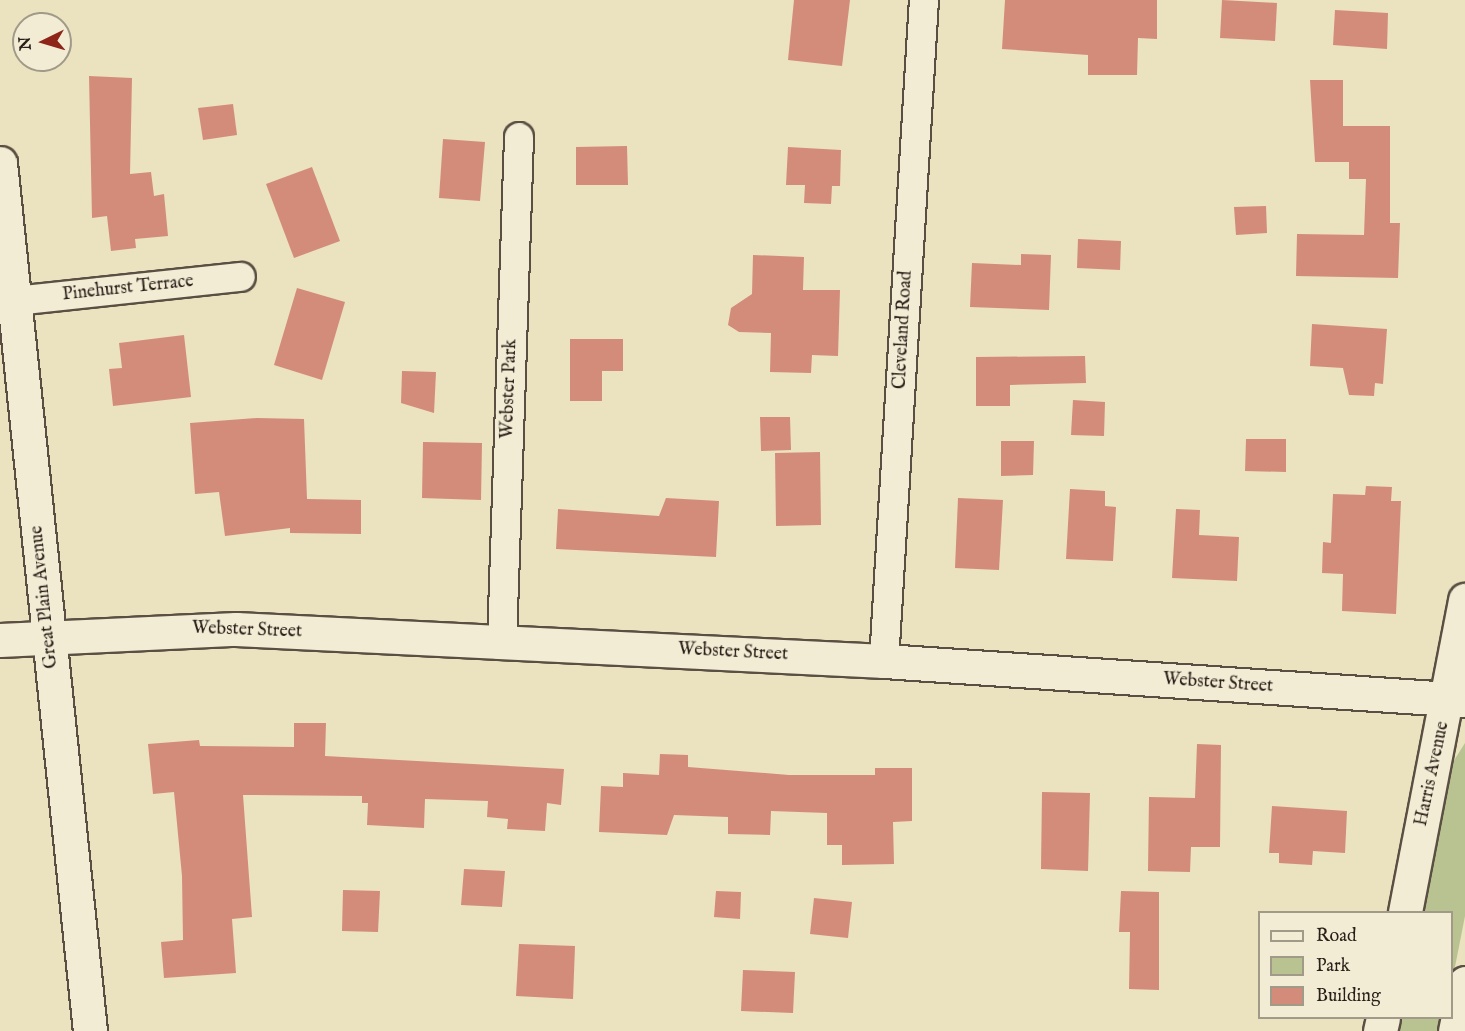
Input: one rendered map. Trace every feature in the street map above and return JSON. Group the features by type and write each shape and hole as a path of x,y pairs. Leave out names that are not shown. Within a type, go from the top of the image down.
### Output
{"street":[{"name":"Cleveland Road","path":"884,661 924,0"},
{"name":"Webster Park","path":"502,642 519,136"},
{"name":"Great Plain Avenue","path":"0,163 90,1031"},
{"name":"Pinehurst Terrace","path":"15,302 241,277"},
{"name":"Harris Avenue","path":"1405,911 1457,699 1465,600"},
{"name":"Webster Street","path":"0,640 226,629 884,661 1457,699"},
{"path":"1455,1031 1465,983"}],"green space":[{"path":"1465,743 1465,916 1453,977 1453,911 1421,911 1453,762"},
{"path":"1399,1019 1444,1019 1442,1031 1396,1031"}],"building":[{"path":"794,0 850,0 842,66 788,60"},
{"path":"1005,0 1157,0 1157,39 1138,38 1137,75 1088,75 1088,55 1002,49"},
{"path":"1222,0 1277,3 1275,41 1220,38"},
{"path":"1335,10 1388,13 1387,49 1333,45"},
{"path":"89,76 132,78 130,174 151,172 154,196 164,194 168,236 135,239 136,248 111,251 107,216 92,218"},
{"path":"1310,80 1343,80 1343,126 1390,126 1390,223 1400,223 1398,278 1296,276 1297,234 1364,235 1366,179 1349,179 1349,162 1315,162"},
{"path":"233,104 237,135 203,140 198,108"},
{"path":"443,139 485,142 480,201 439,198"},
{"path":"627,146 628,185 576,185 576,147"},
{"path":"788,147 841,150 840,186 832,186 831,204 804,203 805,185 786,185"},
{"path":"312,167 340,241 294,258 266,184"},
{"path":"1266,206 1267,233 1236,235 1234,207"},
{"path":"1078,239 1121,241 1120,270 1077,268"},
{"path":"1021,254 1051,255 1049,310 970,307 972,263 1021,265"},
{"path":"753,255 804,257 803,290 840,290 838,356 812,355 811,373 770,372 771,333 739,332 728,325 731,308 752,294"},
{"path":"297,288 345,302 322,380 274,365"},
{"path":"1312,324 1387,329 1383,384 1375,383 1374,396 1349,395 1343,368 1310,366"},
{"path":"184,335 191,397 113,406 109,369 122,368 119,343"},
{"path":"570,339 623,339 623,371 602,371 602,401 570,401"},
{"path":"1085,356 1086,383 1010,385 1010,406 976,406 976,357"},
{"path":"402,371 436,372 434,413 401,403"},
{"path":"1073,400 1105,402 1104,436 1071,435"},
{"path":"760,417 790,417 791,450 761,451"},
{"path":"257,418 304,419 307,499 361,500 361,534 290,533 290,528 225,536 219,492 195,494 190,423"},
{"path":"1246,439 1286,439 1286,472 1245,471"},
{"path":"1001,441 1034,441 1033,475 1001,476"},
{"path":"423,442 482,443 481,500 422,498"},
{"path":"820,452 821,525 776,526 775,453"},
{"path":"1366,486 1392,487 1391,501 1401,501 1396,614 1342,611 1343,574 1322,573 1323,542 1331,543 1333,494 1365,495"},
{"path":"1070,489 1105,491 1105,506 1116,507 1113,561 1066,559"},
{"path":"666,498 719,501 716,557 556,549 558,509 659,516"},
{"path":"958,498 1003,500 999,570 955,568"},
{"path":"1176,509 1200,510 1199,535 1239,537 1237,581 1172,578"},
{"path":"294,723 326,723 325,756 564,769 561,805 547,803 545,831 507,829 508,819 487,817 488,801 425,799 424,828 367,825 368,803 362,803 362,796 243,795 252,917 232,919 236,973 164,978 161,942 183,940 182,876 174,792 153,794 148,744 199,740 200,746 294,747"},
{"path":"1197,744 1221,745 1220,847 1191,847 1190,872 1148,871 1149,797 1195,798"},
{"path":"660,754 688,755 688,767 789,775 875,775 875,768 912,768 912,821 893,822 894,864 842,865 842,845 827,845 827,813 771,811 770,835 728,834 728,817 674,815 667,835 599,832 601,786 623,787 623,773 659,775"},
{"path":"1042,792 1090,793 1088,871 1041,869"},
{"path":"1272,806 1347,811 1345,853 1313,851 1312,865 1279,863 1279,853 1269,853"},
{"path":"464,869 505,871 502,907 461,905"},
{"path":"343,890 380,891 378,932 342,931"},
{"path":"716,891 741,892 740,919 714,917"},
{"path":"1121,891 1159,892 1159,990 1129,989 1130,932 1119,932"},
{"path":"814,898 852,902 848,938 810,934"},
{"path":"519,944 575,946 573,999 516,996"},
{"path":"743,970 795,972 793,1013 741,1011"}]}
